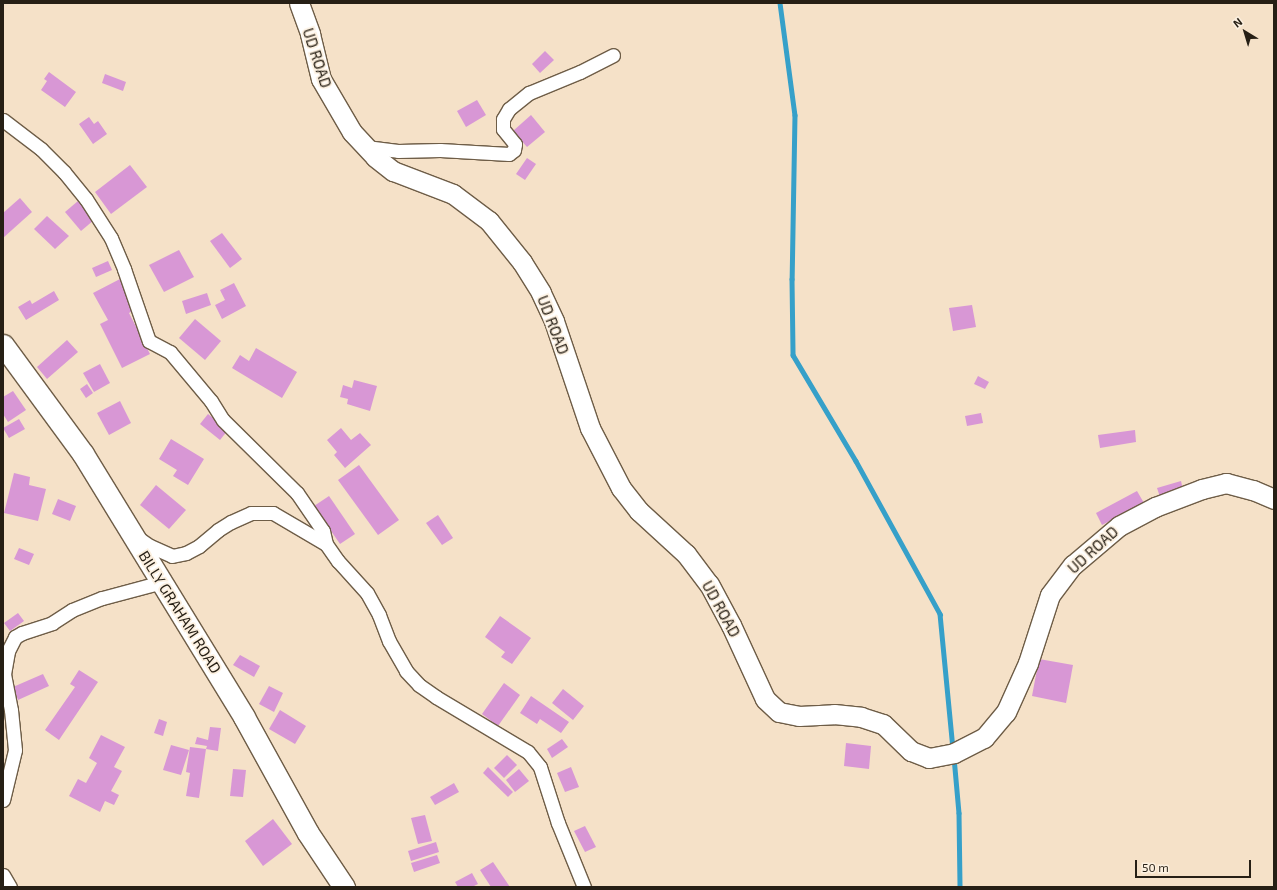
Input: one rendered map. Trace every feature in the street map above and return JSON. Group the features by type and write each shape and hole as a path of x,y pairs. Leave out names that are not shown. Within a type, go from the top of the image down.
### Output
{"main road":[{"name":"UD ROAD","path":"299,3 310,34 321,79 352,132 375,157 394,171 453,194 489,221 509,243 522,262 544,300 554,321 590,428 621,488 639,511 686,554 709,584 731,624 765,699 779,712 799,716 834,714 861,717 883,724 911,751 929,758 954,753 984,738 1006,712 1028,664 1050,595 1073,565 1118,526 1155,507 1202,489 1226,484 1254,490 1274,499"},
{"name":"BILLY GRAHAM ROAD","path":"3,345 83,454 244,717 308,833 344,887"}],"street":[{"path":"366,147 398,151 440,150 509,154 514,150 515,144 503,129 503,119 509,109 529,93 599,63 613,55"},
{"path":"3,120 41,149 64,172 86,199 111,238 124,269 148,341 170,352 211,401 224,420 297,493 323,531 326,544 338,561 367,593 379,615 389,641 406,671 419,685 528,752 540,767 558,823 584,887"},
{"path":"131,533 150,546 172,556 186,553 199,546 218,530 251,513 273,513 326,544"},
{"path":"3,800 14,750 11,710 4,674 8,651 15,637 22,633 45,626 72,610 96,601 162,582"},
{"path":"3,875 10,887"}],"building":[{"path":"545,51 554,60 540,73 532,64"},
{"path":"49,72 76,92 65,107 41,90 47,81 44,79"},
{"path":"105,74 126,82 123,91 102,83"},
{"path":"477,100 486,115 466,127 457,111"},
{"path":"531,115 545,132 527,147 513,131"},
{"path":"89,117 94,124 98,121 107,134 93,144 79,124"},
{"path":"527,158 536,164 525,180 516,174"},
{"path":"130,165 147,187 111,214 95,192"},
{"path":"20,198 32,212 3,238 3,213"},
{"path":"78,201 94,220 81,231 65,212"},
{"path":"47,216 69,236 55,249 34,229"},
{"path":"222,233 242,259 230,268 210,241"},
{"path":"179,250 194,277 164,292 149,265"},
{"path":"108,261 112,270 96,277 92,268"},
{"path":"120,279 136,309 129,313 150,354 122,368 100,324 108,320 93,293"},
{"path":"234,283 246,306 222,319 215,305 225,300 220,290"},
{"path":"54,291 59,300 26,320 18,307 30,300 32,304"},
{"path":"207,293 211,305 186,314 182,301"},
{"path":"972,305 976,327 953,331 949,308"},
{"path":"195,319 221,341 205,360 179,338"},
{"path":"67,340 78,352 47,379 37,367"},
{"path":"256,348 297,372 282,398 232,368 240,355 249,361"},
{"path":"100,364 110,383 94,392 83,373"},
{"path":"978,376 989,382 985,389 974,384"},
{"path":"354,380 377,386 370,411 347,404 348,399 340,397 343,385 352,388"},
{"path":"87,384 93,393 86,398 80,389"},
{"path":"13,391 26,410 8,422 3,414 3,397"},
{"path":"120,401 131,423 109,435 97,413"},
{"path":"981,413 983,423 967,426 965,416"},
{"path":"208,414 228,430 220,440 200,424"},
{"path":"19,419 25,429 9,438 3,428"},
{"path":"341,428 351,440 360,433 371,445 345,468 334,455 337,452 327,440"},
{"path":"1135,430 1136,442 1100,448 1098,435"},
{"path":"171,439 204,459 188,485 173,476 177,470 159,459"},
{"path":"359,465 399,520 378,535 338,480"},
{"path":"14,473 30,477 29,485 46,489 38,521 4,513"},
{"path":"1181,481 1183,490 1160,497 1157,488"},
{"path":"156,485 186,510 169,529 140,505"},
{"path":"1137,491 1144,503 1102,525 1096,513"},
{"path":"329,496 355,534 340,544 314,506"},
{"path":"58,499 76,506 70,521 52,514"},
{"path":"438,515 453,538 442,545 426,523"},
{"path":"19,548 34,554 29,565 14,559"},
{"path":"18,613 24,621 10,631 4,623"},
{"path":"500,616 531,638 512,664 501,657 505,652 485,637"},
{"path":"240,655 260,666 254,677 233,665"},
{"path":"1039,659 1073,665 1066,703 1032,696"},
{"path":"79,670 98,682 59,740 45,730 75,687 70,684"},
{"path":"43,674 49,686 18,700 13,687"},
{"path":"504,683 520,695 498,726 482,714"},
{"path":"269,686 283,693 274,712 259,704"},
{"path":"563,689 584,706 573,720 552,703"},
{"path":"531,696 569,722 561,733 540,719 537,724 520,713"},
{"path":"280,710 306,726 295,744 269,729"},
{"path":"159,719 167,722 163,736 154,733"},
{"path":"210,727 221,728 218,751 206,749 207,746 195,744 197,737 208,740"},
{"path":"101,735 125,747 114,767 122,771 111,791 119,795 114,805 105,801 100,812 69,796 78,779 86,783 97,763 89,758"},
{"path":"562,739 568,747 552,758 547,749"},
{"path":"846,743 871,746 869,769 844,766"},
{"path":"171,745 189,750 181,775 163,770"},
{"path":"190,747 206,749 199,798 186,796 190,773 186,772"},
{"path":"507,755 517,765 504,778 494,768"},
{"path":"488,767 513,792 508,797 483,773"},
{"path":"571,767 579,787 565,792 557,773"},
{"path":"233,769 246,770 243,797 230,796"},
{"path":"519,769 529,781 515,792 506,780"},
{"path":"454,783 459,792 435,805 430,797"},
{"path":"425,815 432,841 418,844 411,818"},
{"path":"273,819 292,844 263,866 245,841"},
{"path":"585,826 596,847 585,852 574,831"},
{"path":"436,842 439,852 411,861 408,851"},
{"path":"437,855 440,863 414,872 411,863"},
{"path":"493,862 510,887 491,887 480,870"},
{"path":"472,873 478,884 472,887 458,887 455,882"}],"waterway":[{"path":"780,3 795,115 792,279 793,355 856,461 940,614 953,748"},
{"path":"954,757 959,813 960,887"}]}
